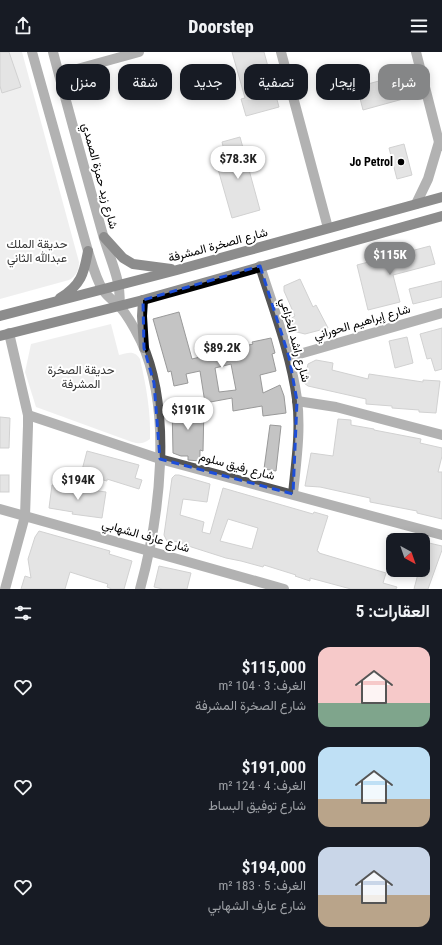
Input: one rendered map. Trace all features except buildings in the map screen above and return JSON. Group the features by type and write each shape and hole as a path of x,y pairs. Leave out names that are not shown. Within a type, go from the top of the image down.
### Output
{"main road":[{"name":"شارع الصخرة المشرفة","path":"0,316 177,270 442,197"},
{"path":"5,334 143,300 442,216"},
{"path":"104,237 123,258 133,264 177,270"},
{"path":"52,303 70,291 78,282 84,271 88,251"},
{"path":"143,300 142,316 144,348"}],"street":[{"path":"32,52 88,251 102,289 113,302 119,306 135,330 151,366 159,415 160,459 154,520 149,551 140,589"},
{"name":"شارع زيد حمزة الصمدي","path":"53,52 56,64"},
{"path":"95,64 138,52"},
{"path":"281,52 328,228"},
{"path":"416,52 441,144 428,179 416,204"},
{"name":"شارع زيد حمزة الصمدي","path":"66,100 118,285 120,299 119,306"},
{"name":"شارع راشد الخزاعي","path":"260,266 289,357 297,401 297,447 293,494"},
{"name":"شارع إبراهيم الحوراني","path":"289,357 442,313"},
{"path":"5,334 28,415 25,516 5,589"},
{"path":"297,401 336,407 442,435"},
{"name":"شارع رفيق سلوم","path":"28,415 160,459 442,535"},
{"name":"شارع عارف الشهابي","path":"0,509 284,589"}],"highlighted area":[{"path":"260,266 289,357 297,401 293,494 160,459 154,383 144,348 143,300"}],"green space":[{"name":"حديقة الملك عبدالله الثاني","path":"0,52 22,52 79,262 77,272 74,277 69,280 0,299"},
{"name":"حديقة الصخرة المشرفة","path":"111,324 119,355 133,353 140,359 150,419 150,439 143,443 132,442 36,407 25,372 31,344"}],"place":[{"name":"Jo Petrol","path":"401,162"}]}
